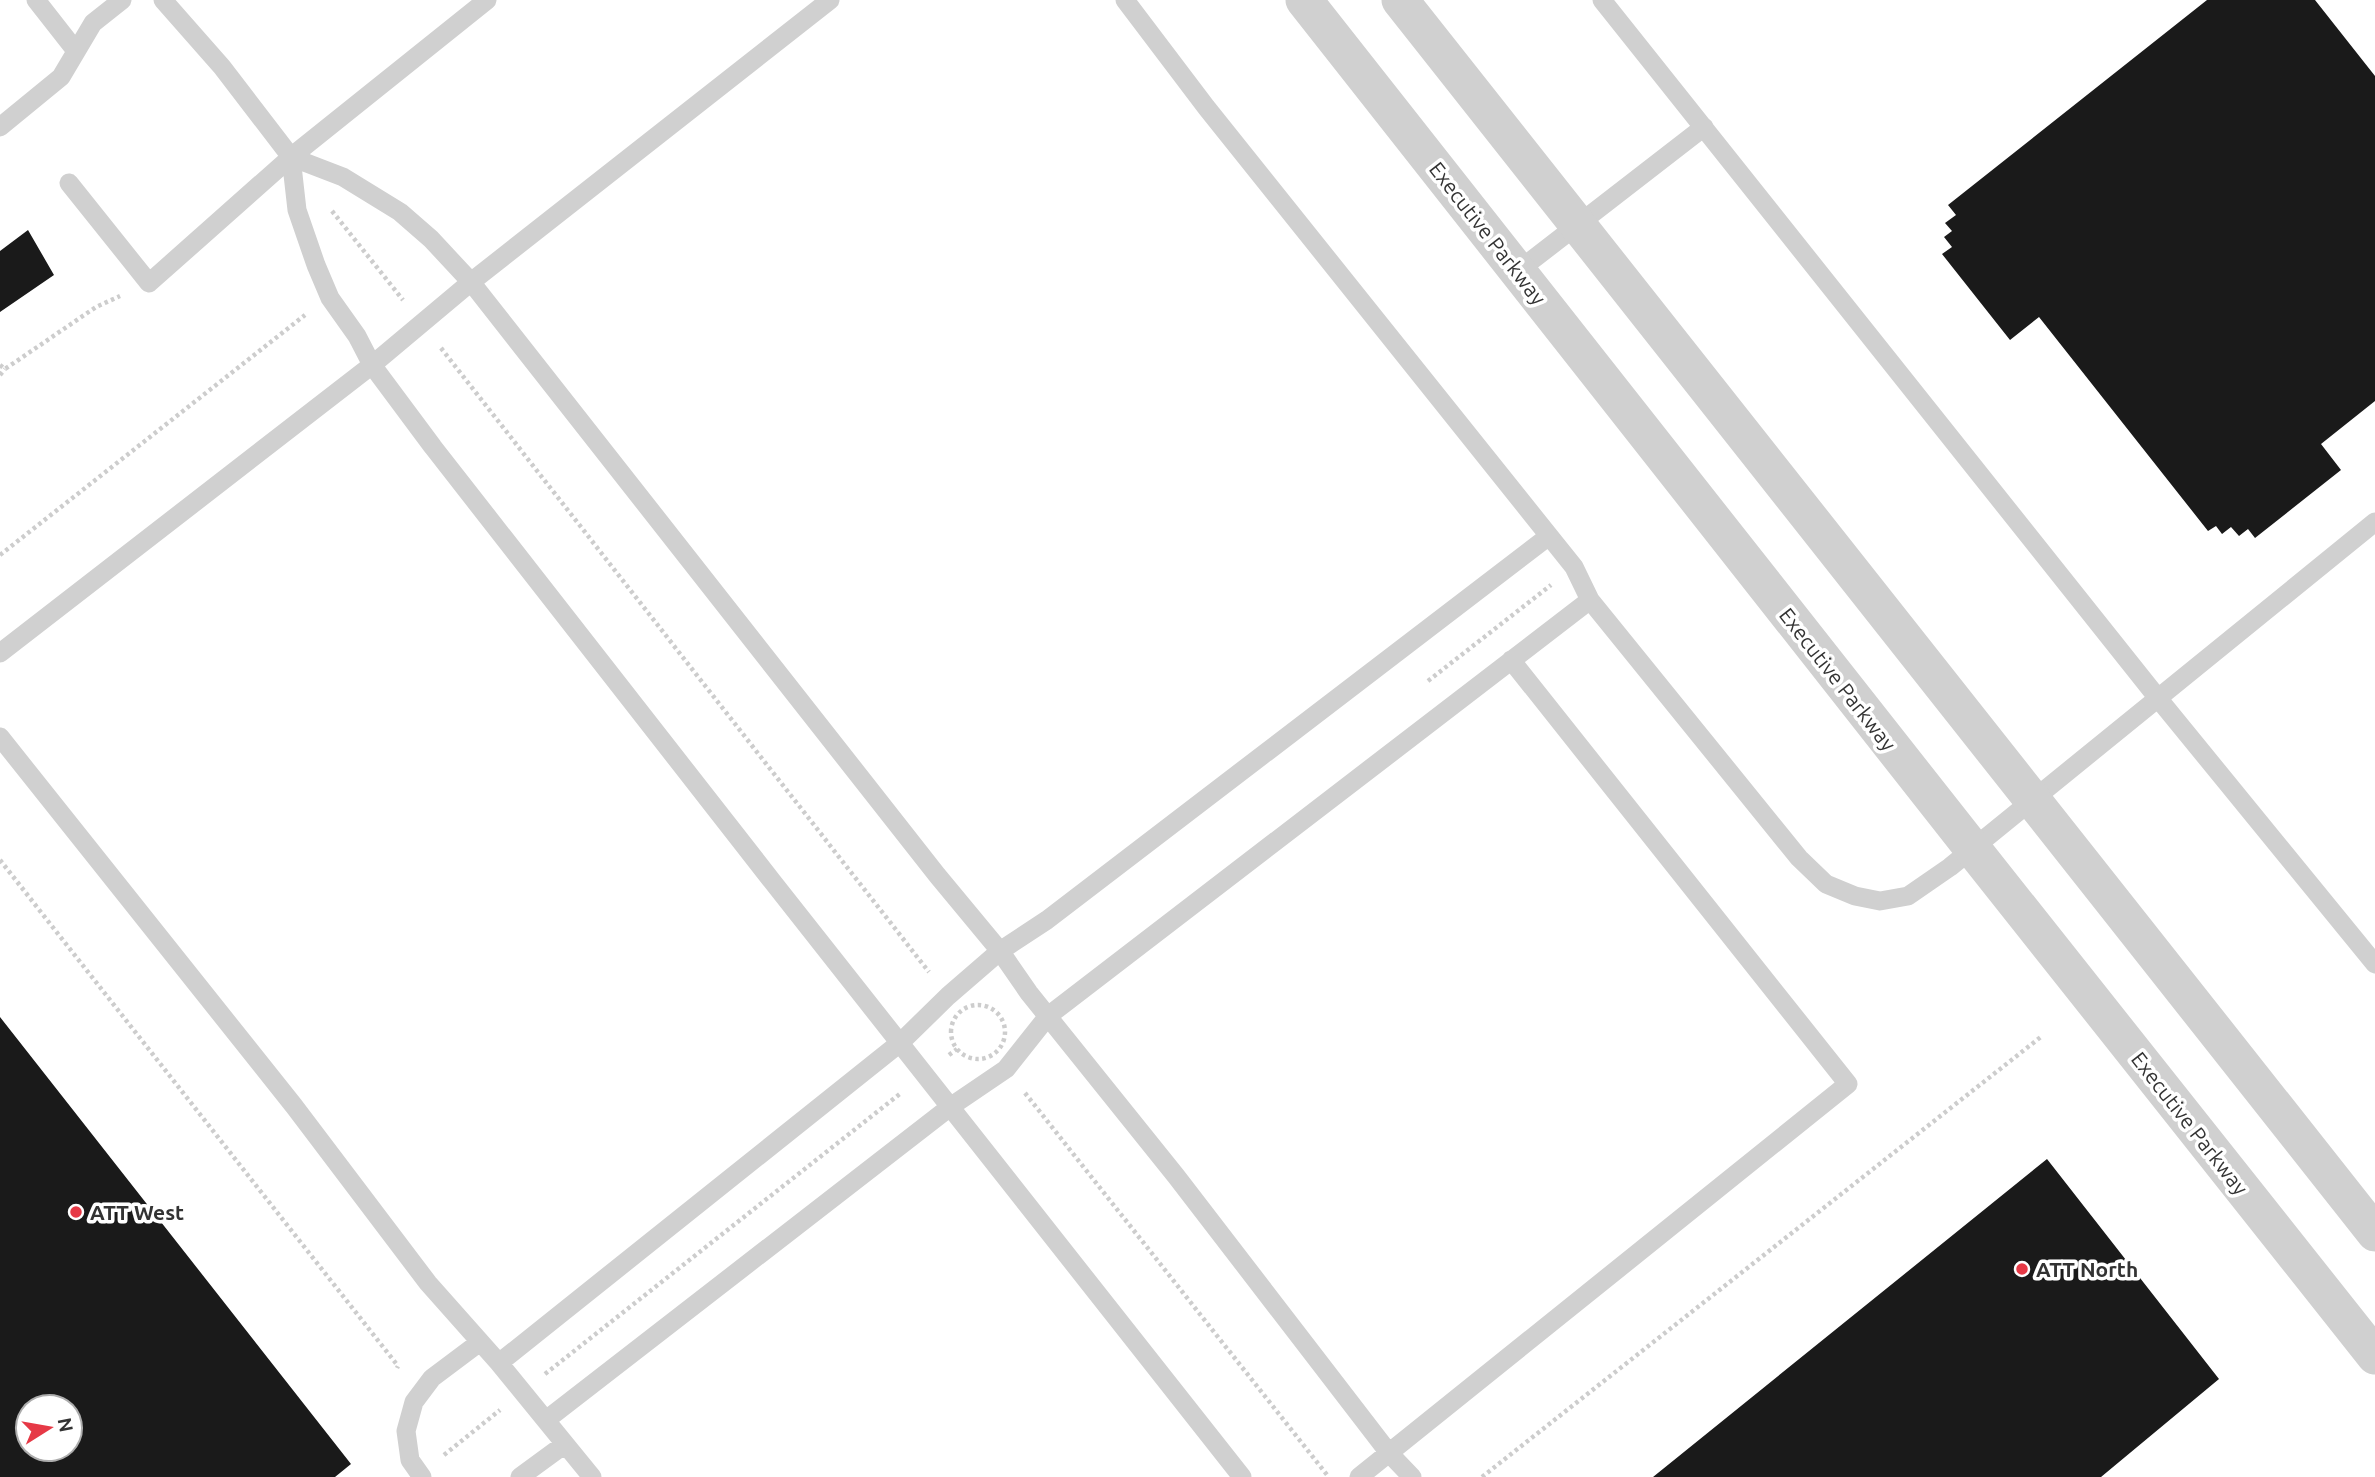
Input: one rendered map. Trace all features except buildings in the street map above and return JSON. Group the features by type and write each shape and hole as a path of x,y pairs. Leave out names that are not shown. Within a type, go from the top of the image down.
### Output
{"street":[{"name":"Executive Parkway","path":"1304,0 2375,1356"},
{"path":"1399,0 2375,1233"}],"lane":[{"path":"36,0 76,51"},
{"path":"0,127 61,76 93,23 122,0"},
{"path":"163,0 222,67 291,157 343,177 400,212 431,239 471,282 1000,951 1048,1016 1153,1145 1389,1453 1412,1477"},
{"path":"69,183 149,283 291,157 487,0"},
{"path":"0,653 372,365 471,282 830,0"},
{"path":"1125,0 1206,107 1574,567 1590,600 1798,858 1826,884 1855,896 1880,901 1908,896 1950,867 2375,522"},
{"path":"1602,0 2157,697 2375,964"},
{"path":"1518,271 1704,127"},
{"path":"291,157 296,210 316,265 330,298 357,336 372,365 458,479 1242,1477"},
{"path":"499,1363 901,1042 955,1003 1000,951 1047,920 1549,536"},
{"path":"546,1420 950,1107 1048,1016 1590,600"},
{"path":"1359,1477 1847,1084 1511,660"},
{"path":"0,737 286,1096 428,1283 499,1363 592,1477"},
{"path":"421,1475 410,1460 406,1432 414,1402 432,1378 480,1342"},
{"path":"520,1477 565,1444"}],"path":[{"path":"291,157 955,1003 951,1035 957,1049 967,1057 1000,1061 1329,1477"},
{"path":"0,375 96,307 149,283"},
{"path":"0,555 313,308"},
{"path":"0,365 5,369"},
{"path":"0,860 398,1366 392,1376"},
{"path":"955,1003 986,1006 994,1009 1000,1016 1005,1032 1000,1061"},
{"path":"1482,1477 2042,1036"},
{"path":"421,1475 957,1049"}],"place":[{"name":"ATT West","path":"76,1212"},
{"name":"ATT North","path":"2022,1269"}]}
